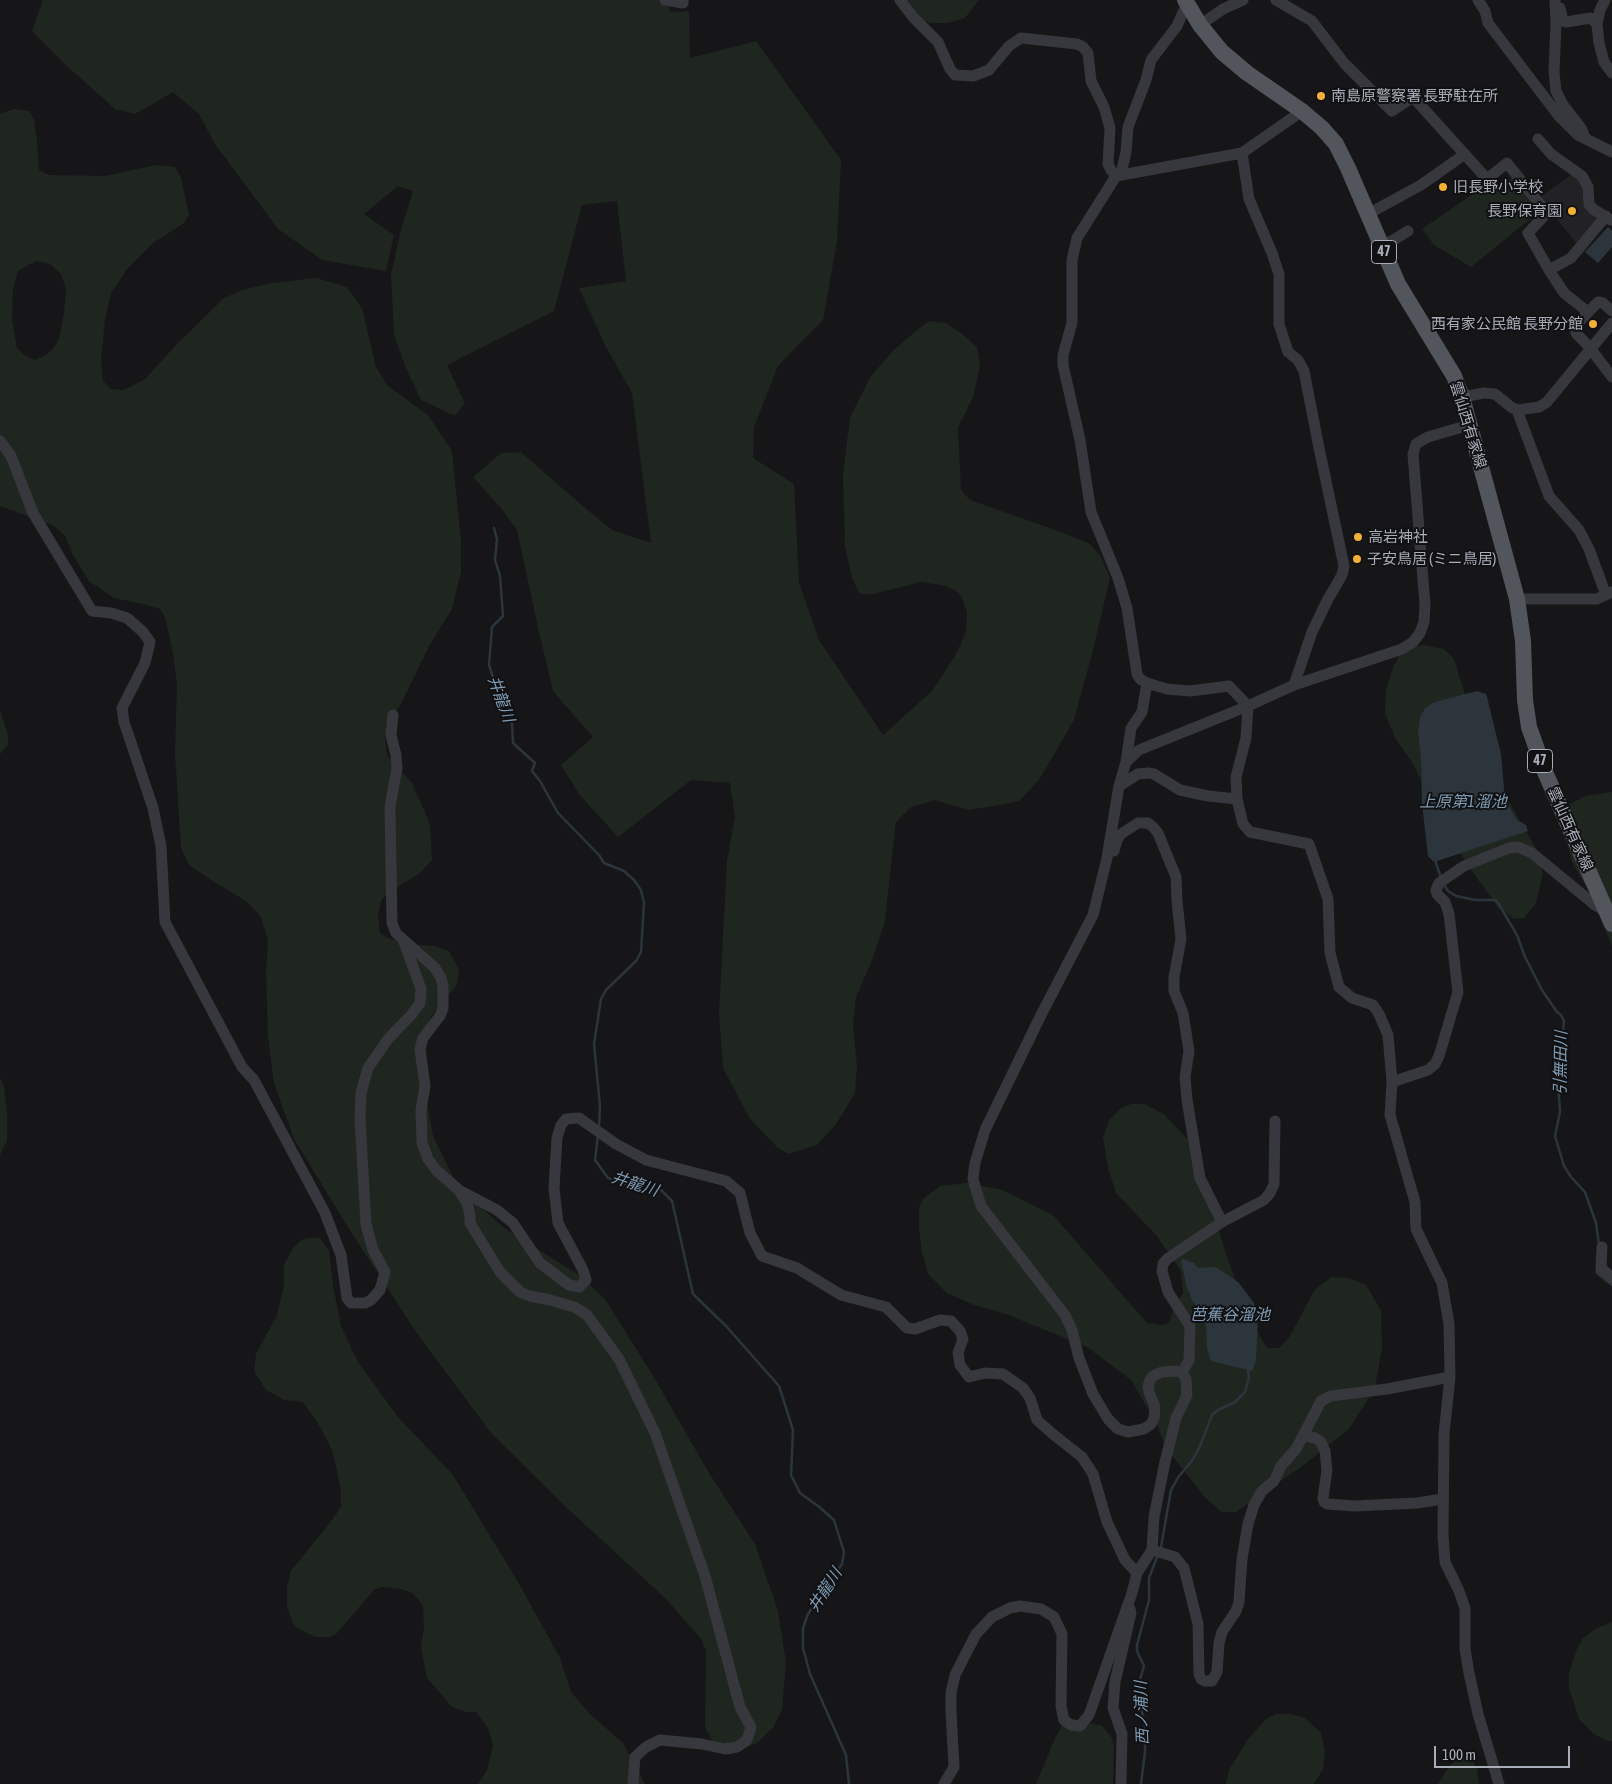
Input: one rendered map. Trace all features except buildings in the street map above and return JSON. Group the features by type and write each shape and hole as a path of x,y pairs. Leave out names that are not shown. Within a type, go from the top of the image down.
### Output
{"main road":[{"name":"雲仙西有家線","path":"1186,2 1200,25 1222,52 1247,73 1302,111 1322,128 1336,144 1398,284 1454,376 1462,397 1517,599 1523,641 1526,713 1530,734 1610,918"}],"street":[{"path":"665,0 683,3 683,0"},
{"path":"900,0 913,17 938,42 950,69 955,75 973,76 990,70 1009,46 1021,38 1077,44 1083,47 1088,53 1094,91 1104,108 1110,128 1108,164 1110,170 1118,175 1242,153 1302,111"},
{"path":"1200,25 1223,9 1243,0"},
{"path":"1276,0 1312,21 1344,63 1392,111 1413,97 1487,178 1507,163 1547,213 1528,233 1564,293 1588,312"},
{"path":"1478,0 1485,10 1488,23 1558,115 1578,135 1612,152"},
{"path":"1605,0 1600,10 1597,24 1604,62 1612,73"},
{"path":"1186,2 1177,26 1151,60 1146,80 1128,127 1126,152 1118,175 1077,238 1072,260 1072,323 1063,355 1063,365 1080,440 1091,512 1118,578 1127,608 1136,674 1147,683 1167,689 1190,691 1229,686 1248,706 1246,738 1236,776 1237,799 1243,824 1250,832 1309,844 1328,899 1330,953 1339,987 1352,998 1373,1005 1388,1035 1392,1082 1390,1115 1415,1202 1416,1229 1442,1283 1449,1324 1450,1377 1444,1434 1443,1499 1445,1562 1465,1608 1465,1649 1469,1673 1478,1714 1499,1784"},
{"path":"1555,2 1554,72 1556,91 1563,105 1582,128 1586,139"},
{"path":"1555,2 1560,6 1563,21 1591,18 1597,24"},
{"path":"1538,139 1551,154 1582,176 1588,186 1589,204 1609,219 1571,258 1549,270"},
{"path":"1242,153 1249,199 1279,274 1279,324 1288,352 1298,360 1304,371 1344,566 1342,575 1326,601 1312,632 1294,685"},
{"path":"1368,214 1421,185 1465,154"},
{"path":"1382,247 1408,231"},
{"path":"1612,311 1603,303 1598,302 1576,325 1575,331 1612,377"},
{"path":"1462,397 1484,393 1495,394 1517,410 1539,407 1547,402 1612,323"},
{"path":"1517,410 1549,496 1578,530 1589,548 1609,593 1597,599 1517,599"},
{"path":"1126,762 1139,750 1248,706 1294,685 1402,649 1413,642 1420,633 1424,622 1426,605 1413,454 1416,444 1428,437 1469,424"},
{"path":"0,441 11,456 33,513 92,611 110,613 127,618 144,632 150,642 145,663 122,708 124,722 152,808 161,846 165,922 242,1068 254,1080 325,1213 342,1256 347,1298 351,1303 365,1303 372,1300 380,1290 385,1272 373,1250 366,1224 360,1119 361,1093 368,1068 388,1039 412,1014 420,1002 421,989 404,940"},
{"path":"944,1784 954,1767 951,1693 955,1675 976,1634 992,1617 1010,1608 1020,1606 1041,1609 1054,1617 1062,1634 1061,1706 1064,1720 1071,1726 1080,1726 1089,1715 1132,1593 1137,1573 1152,1550 1154,1517 1165,1462 1176,1418 1187,1395 1186,1379 1182,1373 1170,1370 1162,1372 1150,1380 1149,1392 1155,1412 1150,1424 1144,1429 1128,1432 1118,1429 1108,1419 1093,1394 1065,1314 980,1206 973,1179 975,1163 985,1130 1041,1015 1093,915 1107,858 1131,728 1142,712 1147,683"},
{"path":"393,716 391,735 397,768 390,807 390,906 392,922 396,934 434,968 441,978 443,986 443,1008 440,1016 423,1038 420,1049 425,1086 421,1110 422,1143 428,1159 437,1171 459,1190 497,1210 513,1223 540,1263 569,1285 579,1287 586,1280 584,1270 558,1223 554,1188 558,1138 561,1125 566,1118 579,1118 616,1144 646,1160 726,1181 740,1193 750,1233 762,1256 797,1268 841,1295 886,1307 908,1328 915,1329 940,1320 951,1321 960,1331 963,1339 958,1353 960,1365 970,1377 985,1373 1003,1374 1023,1388 1030,1398 1037,1420 1082,1457 1090,1469 1107,1522 1125,1560 1137,1573"},
{"path":"1119,786 1138,774 1148,773 1154,774 1180,790 1208,796 1237,799"},
{"path":"1107,858 1115,850 1121,834 1134,824 1148,824 1154,827 1158,833 1176,877 1181,939 1174,977 1174,992 1184,1013 1189,1051 1185,1077 1187,1100 1200,1178 1222,1222"},
{"path":"1392,1082 1428,1070 1435,1064 1458,992 1449,914 1444,902 1437,894 1437,886 1441,881 1464,866 1509,848 1518,847 1532,853 1610,918"},
{"path":"1182,1373 1189,1360 1190,1326 1168,1292 1162,1271 1163,1264 1167,1259 1222,1222 1264,1200 1270,1193 1274,1184 1275,1121"},
{"path":"459,1190 467,1203 470,1223 500,1272 520,1292 574,1307 587,1315 619,1359 656,1432 705,1576 740,1707 751,1727 747,1740 737,1747 725,1749 702,1744 660,1740 646,1747 635,1757 633,1784"},
{"path":"1602,1246 1601,1268 1612,1278"},
{"path":"1152,1550 1175,1557 1184,1568 1198,1624 1199,1674 1201,1679 1212,1681 1217,1672 1219,1643 1222,1632 1236,1611 1239,1602 1242,1559 1248,1524 1254,1505 1262,1490 1274,1481 1281,1466 1305,1436 1316,1407 1326,1398 1450,1377"},
{"path":"1305,1436 1315,1438 1321,1442 1325,1451 1327,1470 1323,1498 1327,1504 1355,1506 1417,1503 1443,1499"},
{"path":"1121,1784 1122,1734 1113,1708 1115,1682 1131,1613 1127,1603"}],"shaded area":[{"path":"43,0 664,0 671,12 689,11 690,58 756,41 841,160 837,241 823,320 778,366 754,427 753,458 794,484 799,583 819,640 883,735 933,690 956,654 966,632 967,612 962,598 957,591 946,586 921,582 873,594 860,594 852,578 845,546 843,474 850,417 871,376 893,351 929,321 946,323 977,347 980,364 974,395 958,428 961,490 970,500 1090,544 1101,557 1110,578 1074,720 1039,780 1019,801 968,810 935,800 911,807 896,822 885,921 871,963 856,997 853,1027 857,1066 855,1093 836,1124 817,1145 788,1154 777,1147 750,1119 723,1068 719,1014 727,861 735,817 730,783 691,780 618,837 579,794 561,765 593,737 553,691 517,530 500,507 473,477 501,453 521,452 612,530 651,543 632,393 605,345 579,288 626,281 617,201 582,205 554,311 447,365 465,403 455,416 421,400 406,368 394,335 391,275 401,230 413,191 398,186 364,214 394,235 386,271 322,260 278,229 215,144 199,114 173,92 135,114 115,109 68,67 32,31"},
{"path":"905,0 979,0 965,18 948,23 931,23 909,15"},
{"path":"14,109 29,111 34,119 39,170 49,175 105,176 156,165 175,167 181,177 189,215 184,223 153,243 128,268 111,293 105,320 101,359 103,381 111,389 123,390 144,380 178,343 224,298 245,289 272,283 316,278 347,287 362,308 376,367 388,386 428,415 452,451 461,541 461,572 452,609 429,646 401,704 387,725 385,739 387,756 412,783 430,824 432,860 420,873 391,891 382,899 378,915 380,933 388,938 410,944 434,946 449,951 459,970 457,985 431,1017 424,1036 421,1071 433,1136 457,1185 504,1228 579,1275 605,1299 655,1379 709,1473 755,1544 778,1611 786,1662 782,1709 773,1728 757,1743 732,1754 717,1751 705,1727 706,1651 701,1639 666,1599 567,1508 491,1433 416,1332 351,1232 294,1139 274,1083 268,1037 266,971 268,940 260,915 246,901 189,865 181,848 175,753 177,685 173,653 165,617 160,609 114,598 89,581 74,557 65,536 54,526 0,506 0,114","holes":["36,261 50,264 61,274 66,289 64,313 59,338 54,348 46,355 35,360 24,355 17,348 12,319 13,290 18,271"]},
{"name":"長野保育園","path":"1572,174 1580,178 1600,220 1578,245 1539,198"},
{"path":"1513,177 1540,211 1471,267 1434,245 1422,229 1480,189 1485,195"},
{"path":"1424,645 1444,649 1454,659 1482,749 1535,847 1543,874 1536,903 1524,918 1514,919 1498,907 1468,866 1435,810 1412,762 1395,738 1385,713 1386,690 1393,667 1401,652 1412,647"},
{"path":"0,710 8,735 8,745 0,754"},
{"path":"1612,792 1612,946 1592,897 1572,862 1566,837 1568,805 1585,796"},
{"path":"0,1078 4,1086 7,1112 7,1141 0,1155"},
{"path":"1131,1104 1144,1104 1164,1114 1190,1142 1206,1186 1226,1254 1245,1305 1267,1348 1279,1348 1289,1338 1315,1289 1332,1277 1348,1278 1366,1285 1381,1310 1382,1348 1375,1388 1349,1429 1301,1467 1236,1512 1221,1512 1204,1496 1166,1448 1156,1423 1131,1380 1087,1347 1006,1314 974,1305 947,1293 928,1274 922,1252 919,1208 924,1198 940,1186 967,1183 1002,1190 1053,1215 1147,1323 1162,1325 1169,1323 1174,1308 1183,1293 1181,1271 1156,1235 1116,1193 1108,1168 1103,1137 1110,1119 1120,1109"},
{"path":"320,1238 329,1250 333,1285 341,1326 358,1362 398,1417 453,1475 518,1582 560,1658 571,1692 590,1714 623,1743 645,1784 478,1784 487,1770 493,1745 488,1728 476,1712 466,1712 452,1707 427,1678 421,1647 424,1628 423,1606 414,1594 401,1589 381,1587 374,1590 336,1634 329,1637 315,1637 295,1627 287,1608 287,1586 291,1571 341,1507 341,1490 333,1453 321,1428 303,1402 284,1400 266,1390 254,1371 256,1354 277,1315 284,1285 284,1265 293,1248 303,1239"},
{"path":"1612,1622 1612,1741 1608,1741 1594,1734 1579,1719 1569,1688 1569,1673 1582,1639 1595,1629"},
{"path":"1276,1714 1291,1714 1305,1718 1321,1733 1325,1752 1323,1769 1314,1784 1226,1784 1229,1770 1248,1739 1266,1719"},
{"path":"1073,1719 1102,1726 1112,1738 1114,1748 1113,1784 1036,1784 1056,1736 1063,1724"},
{"path":"1461,1757 1472,1759 1477,1769 1479,1784 1438,1784 1450,1765"}],"water":[{"path":"1608,227 1612,231 1612,247 1598,263 1585,252"},
{"name":"上原第1溜池","path":"1477,691 1486,694 1487,697 1501,754 1505,800 1517,820 1526,825 1528,831 1434,862 1428,856 1422,803 1421,758 1418,732 1420,717 1425,708 1435,702"},
{"name":"芭蕉谷溜池","path":"1183,1259 1194,1263 1198,1268 1215,1267 1228,1275 1239,1283 1254,1303 1258,1316 1256,1360 1252,1371 1211,1361 1207,1348 1206,1326 1202,1314 1192,1300 1187,1288 1181,1261"}],"waterway":[{"name":"井龍川","path":"494,528 497,539 495,560 500,576 503,616 492,627 489,665 503,708 512,724 513,743 535,763 532,771 540,781 558,813 599,855 604,863 624,871 634,880 641,890 644,903 641,952 636,961 606,990 601,999 594,1044 600,1106 599,1127"},
{"name":"引無田川","path":"1435,860 1441,878"},
{"name":"引無田川","path":"1443,883 1448,891 1456,896 1475,900 1495,900 1498,903 1517,935 1525,957 1542,990 1564,1021 1558,1084 1560,1112 1555,1136 1564,1166 1585,1192 1596,1223 1599,1245"},
{"name":"井龍川","path":"598,1135 595,1160 608,1178 632,1186 661,1190 672,1201 693,1294 726,1326 779,1386 793,1430 791,1475 800,1493 834,1520 844,1552 842,1564 808,1614 803,1628 803,1648 810,1674 846,1755 849,1784"},
{"name":"引無田川","path":"1597,1270 1597,1273 1612,1285"},
{"name":"西ノ浦川","path":"1161,1547 1171,1490 1179,1476 1192,1461 1212,1415 1235,1402 1245,1392 1249,1377 1248,1369"},
{"name":"西ノ浦川","path":"1141,1784 1145,1752 1145,1726 1140,1702 1139,1683 1144,1666 1137,1651 1137,1645 1149,1600 1149,1578 1157,1557"}],"place":[{"name":"南島原警察署 長野駐在所","path":"1321,96"},
{"name":"旧長野小学校","path":"1443,187"},
{"name":"長野保育園","path":"1572,211"},
{"name":"西有家公民館 長野分館","path":"1593,324"},
{"name":"高岩神社","path":"1358,537"},
{"name":"子安鳥居 (ミニ鳥居)","path":"1357,559"}]}
